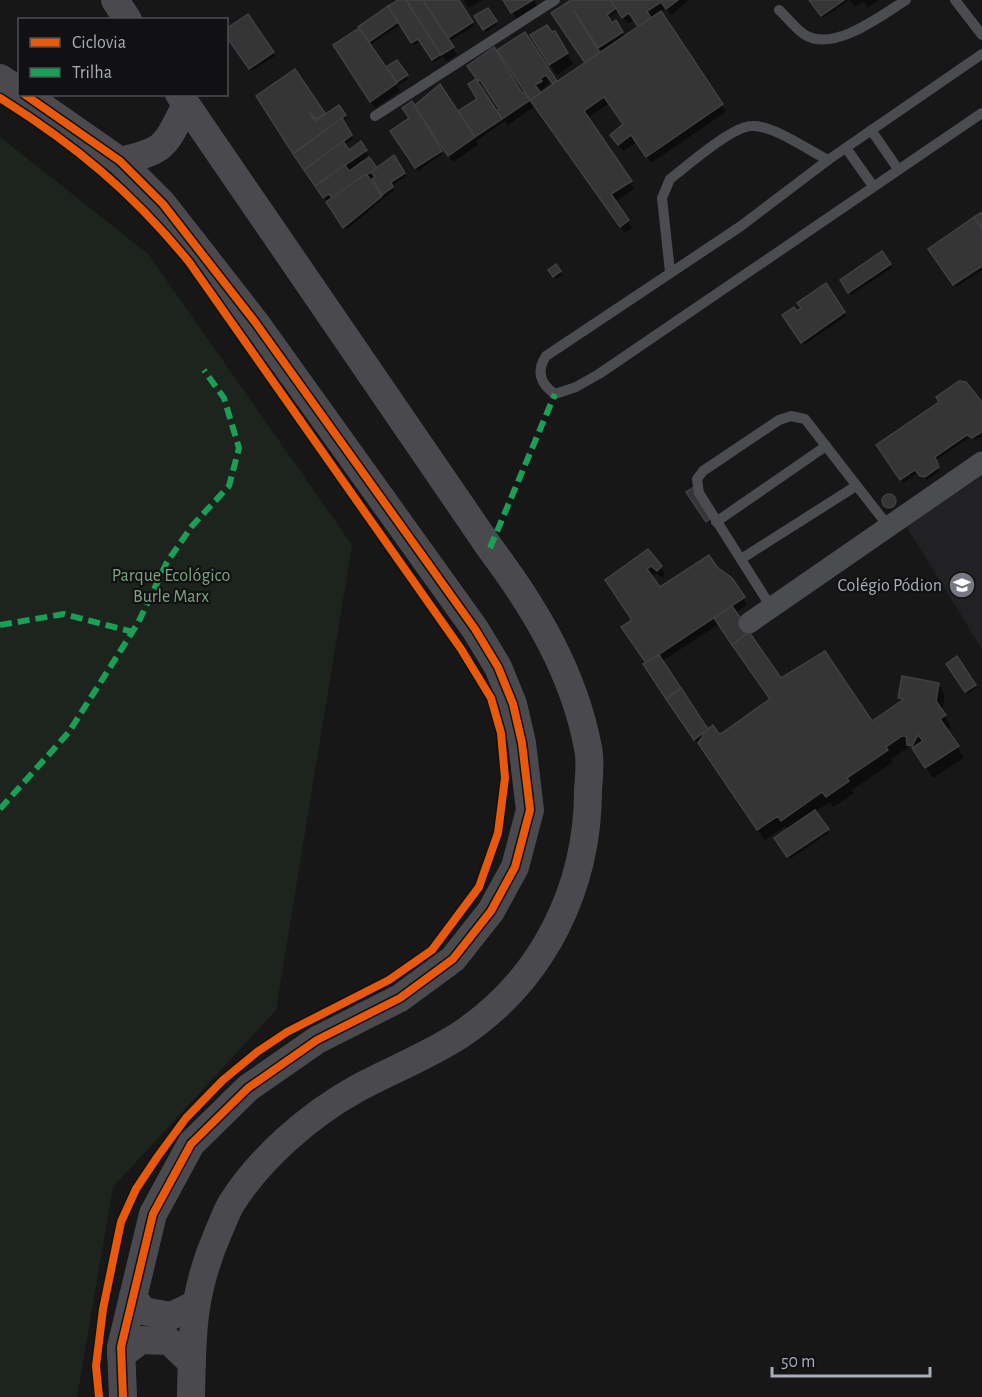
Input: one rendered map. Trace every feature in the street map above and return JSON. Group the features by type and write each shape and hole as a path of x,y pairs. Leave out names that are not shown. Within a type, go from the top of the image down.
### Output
{"street":[{"path":"115,0 127,18"},
{"path":"0,78 18,90"},
{"path":"27,96 120,161 163,204 255,322 475,629 498,667 513,704 522,743 530,810 515,867 491,911 453,959 400,998 317,1041 248,1088 191,1144 153,1214 121,1356 123,1397"},
{"path":"120,161 153,153 168,141 183,100"},
{"path":"183,100 490,548 522,590 564,667 589,750 588,828 570,900 542,952 506,997 460,1035 355,1090 316,1117 271,1154 231,1205 204,1267 196,1304 192,1325 192,1397"},
{"path":"749,623 982,462"},
{"path":"133,1297 143,1311 171,1316 196,1304"},
{"path":"121,1356 141,1340 169,1341 192,1363"}],"lane":[{"path":"375,116 555,0"},
{"path":"780,10 806,36 822,41 848,34 906,0"},
{"path":"955,0 982,35"},
{"path":"982,54 828,160 741,226 546,356 540,366 540,377 546,388 555,394 563,393 599,374 982,113"},
{"path":"670,272 662,198 666,187 670,179 734,133 753,125 767,128 828,160"},
{"path":"871,130 898,169"},
{"path":"846,148 873,186"},
{"path":"771,607 699,493 697,479 703,471 779,420 791,416 805,419 888,526"},
{"path":"716,522 825,446"},
{"path":"741,559 856,486"}],"shaded area":[{"name":"Colégio Pódion","path":"982,467 982,649 903,521"}],"green space":[{"name":"Parque Ecológico Burle Marx","path":"0,137 148,254 352,545 276,1010 113,1187 77,1397 0,1397"}],"building":[{"path":"398,0 406,0 441,54 432,60 418,39 411,43 388,6"},
{"path":"406,0 423,0 454,47 441,55"},
{"path":"423,0 459,0 473,22 448,38"},
{"path":"503,0 533,0 511,13"},
{"path":"571,0 611,0 616,8 607,15 612,23 616,20 623,32 598,48 574,11 600,53 585,63 551,13"},
{"path":"611,0 678,0 666,9 661,2 647,11 651,18 638,27 629,13 622,18"},
{"path":"809,0 844,0 821,16"},
{"path":"388,6 398,22 369,42 358,27"},
{"path":"488,8 497,21 483,30 474,16"},
{"path":"661,11 723,104 646,157 631,135 618,145 610,135 623,124 604,97 584,111 632,181 611,194 629,220 620,227 530,100"},
{"path":"248,14 274,52 249,69 228,39 228,28"},
{"path":"547,25 552,32 555,31 568,53 549,65 530,35"},
{"path":"359,28 397,83 370,102 333,45"},
{"path":"525,32 557,81 553,84 546,75 540,79 542,81 535,85 541,93 530,100 497,50"},
{"path":"494,47 522,93 524,92 530,100 502,119 497,111 499,109 480,80 478,81 467,66"},
{"path":"397,60 408,75 397,82 386,67"},
{"path":"295,69 325,113 316,119 309,112 315,121 339,105 346,115 293,154 256,96"},
{"path":"476,79 502,119 475,137 458,111 477,99 468,84"},
{"path":"440,84 475,137 448,156 414,106"},
{"path":"412,101 442,151 415,168 390,131 409,118 402,108"},
{"path":"342,118 352,135 304,170 293,154"},
{"path":"343,141 349,150 361,141 367,150 315,186 304,170"},
{"path":"394,155 405,173 391,182 393,187 382,195 372,179 375,177 371,172"},
{"path":"369,157 377,168 332,198 329,194 323,198 315,186 345,165 349,171"},
{"path":"367,175 382,196 343,228 326,202"},
{"path":"982,212 982,229 974,217"},
{"path":"974,217 982,229 982,266 953,285 928,249"},
{"path":"882,251 891,264 848,293 840,280"},
{"path":"556,264 561,271 553,277 548,270"},
{"path":"826,283 845,312 801,343 782,315 794,307 797,311 801,308 797,303"},
{"path":"959,381 966,382 982,402 982,432 972,438 967,435 935,457 939,467 925,477 920,476 915,470 900,480 876,445 939,402 936,397"},
{"path":"697,485 717,514 706,522 686,492"},
{"path":"889,494 894,496 896,501 894,506 889,508 884,506 882,501 884,496"},
{"path":"648,549 662,566 657,571 651,566 647,569 660,587 709,555 717,567 732,578 745,597 646,663 621,627 632,620 605,580"},
{"path":"732,606 750,632 732,645 714,618"},
{"path":"749,632 781,678 825,651 872,721 904,699 898,698 902,676 939,683 936,701 946,715 940,719 959,746 925,768 912,748 923,741 918,735 912,746 907,745 906,736 902,736 886,747 888,750 847,778 849,781 826,797 822,792 781,821 778,816 757,830 698,743 703,736 702,733 713,725 719,734 722,733 770,699 732,645"},
{"path":"659,655 681,688 666,699 643,664"},
{"path":"957,656 976,685 965,692 946,664"},
{"path":"681,688 708,729 694,740 666,699"},
{"path":"815,810 829,829 787,857 774,838"}],"marked path":[{"path":"0,809 69,732 138,623 167,562 192,526 229,486 239,448 224,398 204,370"},
{"path":"490,548 555,394"},
{"path":"0,625 64,614 133,632"}],"cycle path":[{"path":"27,96 120,161 163,204 255,322 475,629 498,667 513,704 522,743 530,810 515,867 491,911 453,959 400,998 317,1040 248,1088 191,1144 153,1214 121,1347 123,1397"},
{"path":"0,98 78,152 101,171 146,213 189,262 461,649 491,698 501,733 505,778 498,833 479,887 432,950 389,980 287,1032 257,1052 223,1080 186,1118 136,1189 121,1222 103,1309 96,1366 99,1397"}],"place":[{"name":"Colégio Pódion","path":"962,585"}]}
